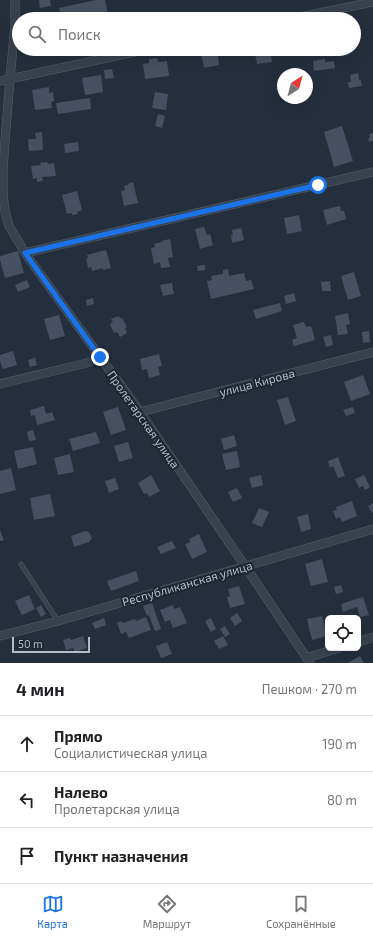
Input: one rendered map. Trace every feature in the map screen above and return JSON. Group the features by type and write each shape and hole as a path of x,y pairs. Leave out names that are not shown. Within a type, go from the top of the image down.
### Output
{"street":[{"name":"Пролетарская улица","path":"15,0 15,12"},
{"path":"324,12 373,2"},
{"name":"Пролетарская улица","path":"13,56 3,168 3,194 5,212 9,226 25,253 140,412 308,661"},
{"path":"0,81 115,56"},
{"path":"25,253 373,172"},
{"name":"улица Кирова","path":"140,412 373,352"},
{"path":"0,384 87,363 100,357"},
{"name":"Республиканская улица","path":"0,636 58,621 373,529"},
{"path":"361,641 373,638"},
{"path":"308,661 332,651"}],"lane":[{"path":"20,564 58,621"}],"building":[{"path":"39,0 50,0 51,6 40,8"},
{"path":"96,0 105,0 108,12 60,12 59,8"},
{"path":"202,56 218,56 219,65 204,68"},
{"path":"255,56 271,56 272,62 257,64"},
{"path":"157,58 158,62 167,61 169,76 145,79 143,64 149,63 149,59"},
{"path":"325,59 325,62 334,61 335,68 314,71 313,61"},
{"path":"112,69 114,78 105,79 104,70"},
{"path":"358,73 362,86 349,88 348,82 351,82 350,75"},
{"path":"101,75 103,92 85,95 82,78"},
{"path":"49,87 49,93 53,92 54,101 51,102 52,108 35,110 32,90"},
{"path":"155,92 168,94 166,110 152,108"},
{"path":"90,98 91,109 58,114 56,103"},
{"path":"158,114 165,116 162,128 155,126"},
{"path":"342,126 353,161 334,167 324,132"},
{"path":"42,132 43,150 29,151 28,139 36,139 35,133"},
{"path":"373,133 373,141 369,142 369,134"},
{"path":"78,142 79,151 65,153 64,144"},
{"path":"47,162 48,164 54,163 56,176 42,177 43,181 37,182 37,178 33,179 31,166 41,165 40,163"},
{"path":"133,182 138,203 124,206 121,191 125,190 124,186"},
{"path":"77,191 82,210 77,212 78,214 67,214 62,195"},
{"path":"340,206 341,211 344,211 346,219 327,225 323,210"},
{"path":"299,215 302,231 287,234 284,218"},
{"path":"204,227 207,235 210,234 213,245 200,249 195,229"},
{"path":"241,228 244,240 232,243 232,230"},
{"path":"170,239 173,257 168,258 170,267 161,268 160,262 154,264 151,248 155,247 154,244"},
{"path":"106,250 111,268 103,270 103,268 92,271 91,267 88,268 86,259 88,258 87,255"},
{"path":"18,251 24,273 5,278 0,256"},
{"path":"205,265 205,270 198,271 197,266"},
{"path":"228,269 229,276 244,273 246,281 251,280 254,289 211,299 207,281 212,280 211,276 223,274 223,270"},
{"path":"354,272 361,296 348,300 341,276"},
{"path":"27,280 30,287 18,292 15,285"},
{"path":"330,281 331,291 322,291 321,282"},
{"path":"172,283 174,294 163,296 160,285"},
{"path":"294,293 296,301 286,304 284,296"},
{"path":"93,298 94,304 87,306 86,300"},
{"path":"280,303 282,311 256,319 253,310"},
{"path":"348,313 350,324 346,325 348,334 338,335 335,316"},
{"path":"59,315 65,336 50,340 44,319"},
{"path":"119,316 120,319 122,318 127,327 125,328 127,333 120,337 117,332 114,333 110,324 113,322 111,319"},
{"path":"304,322 306,327 311,326 315,340 294,346 292,340 297,338 293,325"},
{"path":"369,331 370,342 363,343 362,332"},
{"path":"331,335 333,345 326,347 323,337"},
{"path":"13,351 17,365 3,369 0,361 0,355"},
{"path":"159,354 162,366 158,367 160,375 149,378 147,369 142,370 140,359"},
{"path":"35,358 37,365 30,367 28,360"},
{"path":"363,375 370,394 351,401 344,382"},
{"path":"288,397 296,421 285,425 277,400"},
{"path":"44,406 46,414 52,412 55,420 37,425 35,415 31,416 30,410"},
{"path":"118,407 126,430 111,435 103,412"},
{"path":"353,407 355,413 346,416 343,410"},
{"path":"33,430 36,440 29,441 27,432"},
{"path":"96,432 100,443 73,451 69,439"},
{"path":"234,435 237,446 224,450 221,439"},
{"path":"128,442 133,458 119,462 114,446"},
{"path":"33,447 37,464 18,469 14,451"},
{"path":"237,451 240,467 226,470 222,454"},
{"path":"70,454 74,472 58,475 54,458"},
{"path":"338,457 345,476 338,478 333,466 330,468 328,461"},
{"path":"11,468 16,490 0,494 0,471"},
{"path":"151,475 160,491 149,497 147,493 144,494 138,483"},
{"path":"261,475 263,485 252,488 249,478"},
{"path":"364,475 370,487 365,490 363,486 359,488 355,479"},
{"path":"115,478 119,489 109,493 105,481"},
{"path":"237,488 242,498 233,502 228,492"},
{"path":"50,494 55,516 34,520 30,498"},
{"path":"352,501 357,516 342,522 340,517 336,519 333,511 337,510 336,507"},
{"path":"373,503 373,512 372,513 368,506"},
{"path":"259,508 269,512 262,527 252,523"},
{"path":"308,514 311,529 301,532 297,517"},
{"path":"0,530 4,540 0,541"},
{"path":"85,531 89,532 92,538 89,542 74,547 71,536"},
{"path":"199,534 207,552 192,559 185,544 190,542 189,539"},
{"path":"172,541 176,548 161,554 157,547"},
{"path":"322,559 328,582 311,586 305,564"},
{"path":"136,571 139,581 111,591 107,581"},
{"path":"341,585 343,592 336,594 334,587"},
{"path":"239,586 245,604 230,608 227,597 230,596 228,589"},
{"path":"29,595 35,609 22,615 15,601"},
{"path":"363,597 369,615 361,617 357,607 343,612 341,604"},
{"path":"152,603 161,629 155,631 149,615 147,616 143,606"},
{"path":"41,605 46,614 41,617 36,608"},
{"path":"173,605 174,609 180,607 187,623 173,628 170,620 165,622 160,610"},
{"path":"237,613 242,621 235,626 230,618"},
{"path":"322,616 325,628 325,637 312,640 307,619"},
{"path":"146,617 151,630 129,638 126,632 121,634 117,623 122,621 123,623 135,619 136,621"},
{"path":"104,618 106,625 95,629 92,623"},
{"path":"211,618 216,629 211,632 205,621"},
{"path":"225,626 230,634 225,637 220,629"},
{"path":"83,636 87,648 75,652 73,648 66,650 63,640 70,638 71,640"},
{"path":"223,636 228,645 219,649 214,641"},
{"path":"167,642 172,654 161,658 156,646"},
{"path":"360,656 364,663 348,663"}],"route":[{"path":"100,357 25,253 318,185"}]}
